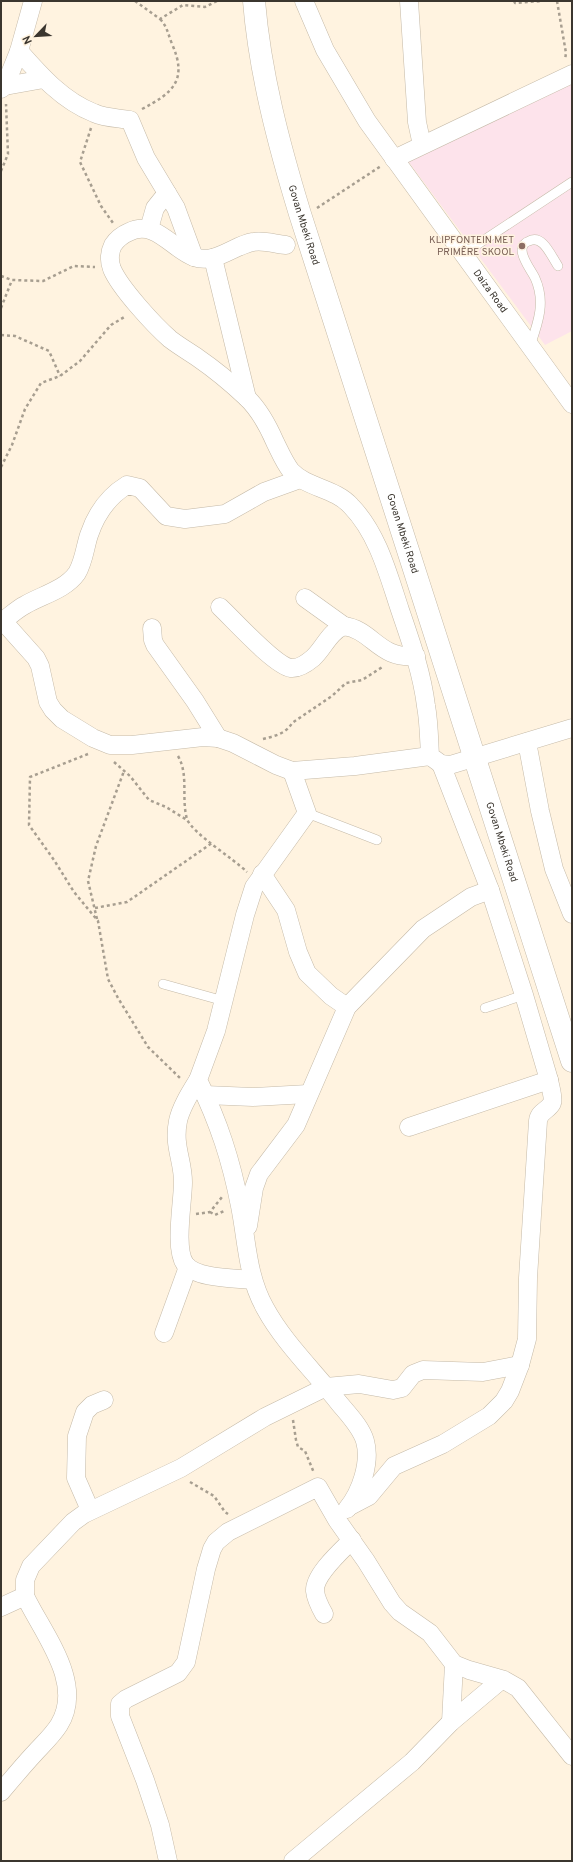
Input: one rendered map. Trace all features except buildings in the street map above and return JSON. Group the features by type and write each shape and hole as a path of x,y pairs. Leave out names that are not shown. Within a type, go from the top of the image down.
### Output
{"main road":[{"name":"Govan Mbeki Road","path":"254,1 266,85 285,166 572,1061"}],"street":[{"path":"3,87 19,51 33,1"},
{"name":"Daiza Road","path":"304,1 325,50 346,88 394,159 572,404"},
{"path":"409,1 417,122 422,144"},
{"path":"19,51 44,79 85,109 95,114 130,120 146,158 183,222 194,258"},
{"path":"394,159 422,144 566,77"},
{"path":"3,87 44,79"},
{"path":"149,229 155,208 167,193"},
{"path":"286,245 254,242 213,258 202,259 194,258 159,233 149,229 132,230 122,236 110,250 110,259 112,268 127,291 168,337 198,358 247,398 266,422 287,466 300,478 341,497 351,505 372,536 387,570 410,656 427,708 435,760 490,890 524,995 549,1080 552,1103 540,1114 538,1121 528,1278 528,1331 526,1347 520,1366 504,1401 489,1416 443,1444 394,1466 369,1496 350,1506 337,1520"},
{"path":"213,258 247,398"},
{"path":"300,478 264,492 225,514 185,519 166,516 140,488 133,485 127,485 114,494 102,509 89,535 83,560 71,579 52,592 25,605 3,621 36,658 40,666 48,702 53,710 62,719 107,746 132,745 203,737 218,738 233,743 292,771 435,760 450,765 475,759 572,728"},
{"path":"305,598 344,626 357,630 391,653 410,656"},
{"path":"220,607 273,658 291,668 298,667 312,659 320,651 331,635 344,626"},
{"path":"152,628 155,645 218,738"},
{"path":"527,742 540,811 554,869 572,914"},
{"path":"252,1280 204,1274 188,1267 183,1259 180,1215 183,1181 177,1147 178,1121 182,1110 199,1088 224,1001 245,915 260,878 307,813 292,771"},
{"path":"260,878 286,910 298,952 307,973 331,996 347,1007"},
{"path":"246,1240 254,1188 259,1174 293,1131 347,1007 423,929 471,897 490,890"},
{"path":"409,1127 549,1080"},
{"path":"199,1088 254,1097 308,1094"},
{"path":"199,1088 227,1149 246,1240 252,1280 265,1309 303,1361 347,1412 365,1440 366,1452 363,1474 350,1506"},
{"path":"164,1333 188,1267"},
{"path":"1,1792 59,1726 64,1715 68,1696 67,1685 58,1659 25,1596 24,1588 27,1572 36,1558 73,1522 90,1510 181,1468 265,1417 326,1386 359,1384 397,1390 402,1388 413,1374 423,1370 483,1372 520,1366"},
{"path":"90,1510 76,1478 77,1436 85,1412 92,1405 104,1400"},
{"path":"168,1861 160,1825 145,1780 120,1716 120,1704 126,1699 178,1674 183,1668 212,1550 216,1542 222,1536 246,1523 318,1487 337,1520 352,1540 392,1603 400,1612 430,1633 454,1664 500,1680 511,1682 518,1688 572,1756"},
{"path":"324,1614 316,1599 315,1589 318,1581 326,1568 352,1540"},
{"path":"1,1607 25,1596"},
{"path":"451,1722 454,1664"},
{"path":"293,1861 412,1762 451,1722 500,1680"}],"lane":[{"path":"463,254 572,182"},
{"path":"530,346 538,321 541,305 535,278 523,256 522,250 524,245 531,240 536,239 541,241 558,266"},
{"path":"307,813 377,840"},
{"path":"163,984 224,1001"},
{"path":"485,1008 524,995"}],"path":[{"path":"130,120 136,112 164,97 174,86 179,73 175,49 166,25 135,1"},
{"path":"204,1 205,7"},
{"path":"160,20 183,5 205,7 216,1"},
{"path":"514,1 515,3 542,1"},
{"path":"557,1 566,53 566,77"},
{"path":"1,172 8,154 3,87"},
{"path":"95,114 80,162 101,206 122,236"},
{"path":"300,214 319,207 394,159"},
{"path":"1,276 12,280 43,281 74,266 112,268"},
{"path":"1,308 12,280"},
{"path":"1,467 12,445 25,409 41,383 60,376 80,361 111,324 141,308"},
{"path":"1,335 15,336 49,351 60,376"},
{"path":"254,754 256,743 288,729 292,723 332,696 346,683 362,680 384,666 410,656"},
{"path":"98,921 74,892 54,860 28,825 30,777 107,746 116,764 149,800 188,820 198,833 260,878"},
{"path":"184,770 183,784 188,820"},
{"path":"124,771 96,846 88,881 98,921 108,979 148,1047 199,1088"},
{"path":"95,908 126,902 212,842"},
{"path":"180,1215 210,1212 235,1184"},
{"path":"285,1408 291,1414 298,1447 305,1451 318,1487"},
{"path":"181,1468 190,1482 214,1496 225,1512 246,1523"}],"shaded area":[{"name":"KLIPFONTEIN MET PRIMÊRE SKOOL","path":"572,82 572,331 545,345 408,161"}],"place":[{"name":"KLIPFONTEIN MET PRIMÊRE SKOOL","path":"522,246"}]}
